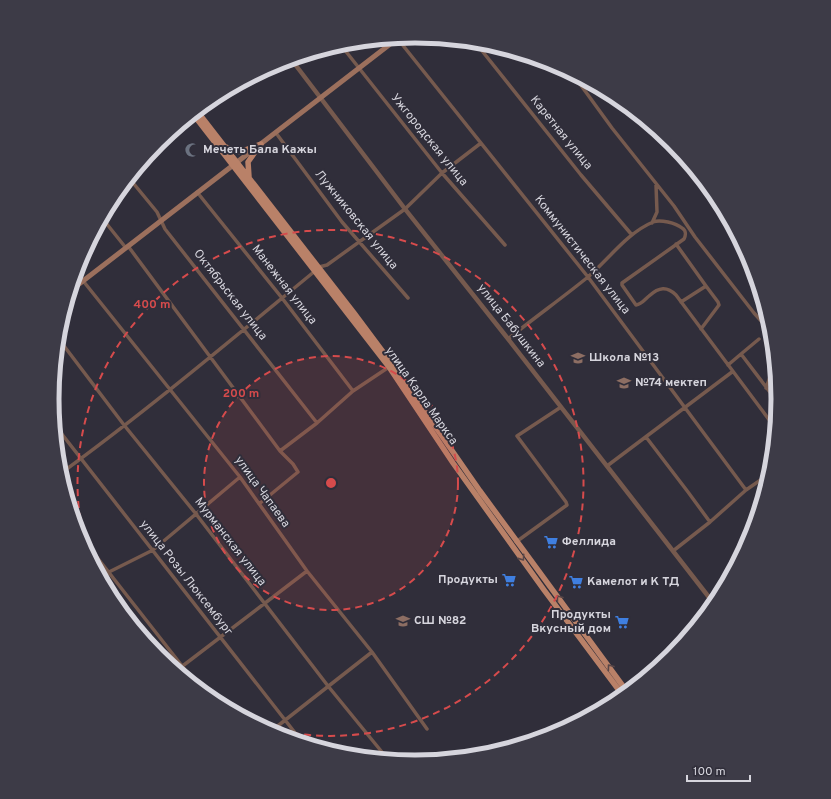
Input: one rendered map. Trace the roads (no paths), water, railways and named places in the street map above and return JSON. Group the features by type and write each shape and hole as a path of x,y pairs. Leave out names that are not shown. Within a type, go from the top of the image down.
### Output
{"main road":[{"path":"78,285 390,44"},
{"name":"улица Карла Маркса","path":"200,115 224,146 235,164 249,177 389,367 453,463 620,692"},
{"name":"улица Карла Маркса","path":"196,118 235,164 392,364 459,462 625,688"},
{"path":"224,146 240,152 261,144"},
{"path":"249,177 248,162 261,144"}],"street":[{"name":"Коммунистическая улица","path":"402,44 588,276 746,490"},
{"name":"Каретная улица","path":"481,49 581,175 632,235"},
{"name":"Ужгородская улица","path":"345,50 442,173 505,245"},
{"name":"улица Бабушкина","path":"295,64 405,209 711,600"},
{"path":"580,84 674,206 686,229 764,324"},
{"name":"Лужниковская улица","path":"276,133 342,222 408,298"},
{"path":"66,470 124,426 244,330 317,269 327,265 405,209 442,173 481,143"},
{"name":"Октябрьская улица","path":"133,182 157,212 165,228 317,423"},
{"path":"652,223 657,212 656,184"},
{"name":"Манежная улица","path":"197,192 282,298 353,391"},
{"path":"508,339 588,276 632,235 657,221 686,229"},
{"path":"106,223 127,247 209,358 280,451 293,464 298,472 259,504"},
{"path":"686,229 684,239 621,284 636,305 642,302 649,295 662,288 670,289 770,421"},
{"path":"676,244 719,305 701,329"},
{"name":"улица Чапаева","path":"81,278 240,477 307,571 372,652 427,729"},
{"path":"681,302 706,286"},
{"path":"728,365 760,339"},
{"name":"Мурманская улица","path":"63,345 124,426 196,514 328,686 383,754"},
{"path":"741,354 772,396"},
{"path":"280,451 317,423 353,391 389,367"},
{"path":"607,466 732,372"},
{"path":"766,388 770,377"},
{"path":"512,545 567,505 517,436 561,407"},
{"name":"улица Розы Люксембург","path":"61,433 297,736"},
{"path":"646,437 710,522"},
{"path":"105,575 153,550 240,477"},
{"path":"673,551 710,522 746,490 763,478"},
{"path":"95,555 189,675"},
{"path":"182,666 307,571"},
{"path":"276,727 372,652"}],"place":[{"name":"Мечеть Бала Кажы","path":"192,150"},
{"name":"Школа №13","path":"578,358"},
{"name":"№74 мектеп","path":"624,383"},
{"name":"Феллида","path":"551,542"},
{"name":"Продукты","path":"509,580"},
{"name":"Камелот и К ТД","path":"576,582"},
{"name":"СШ №82","path":"403,621"},
{"name":"Продукты Вкусный дом","path":"622,622"}]}
